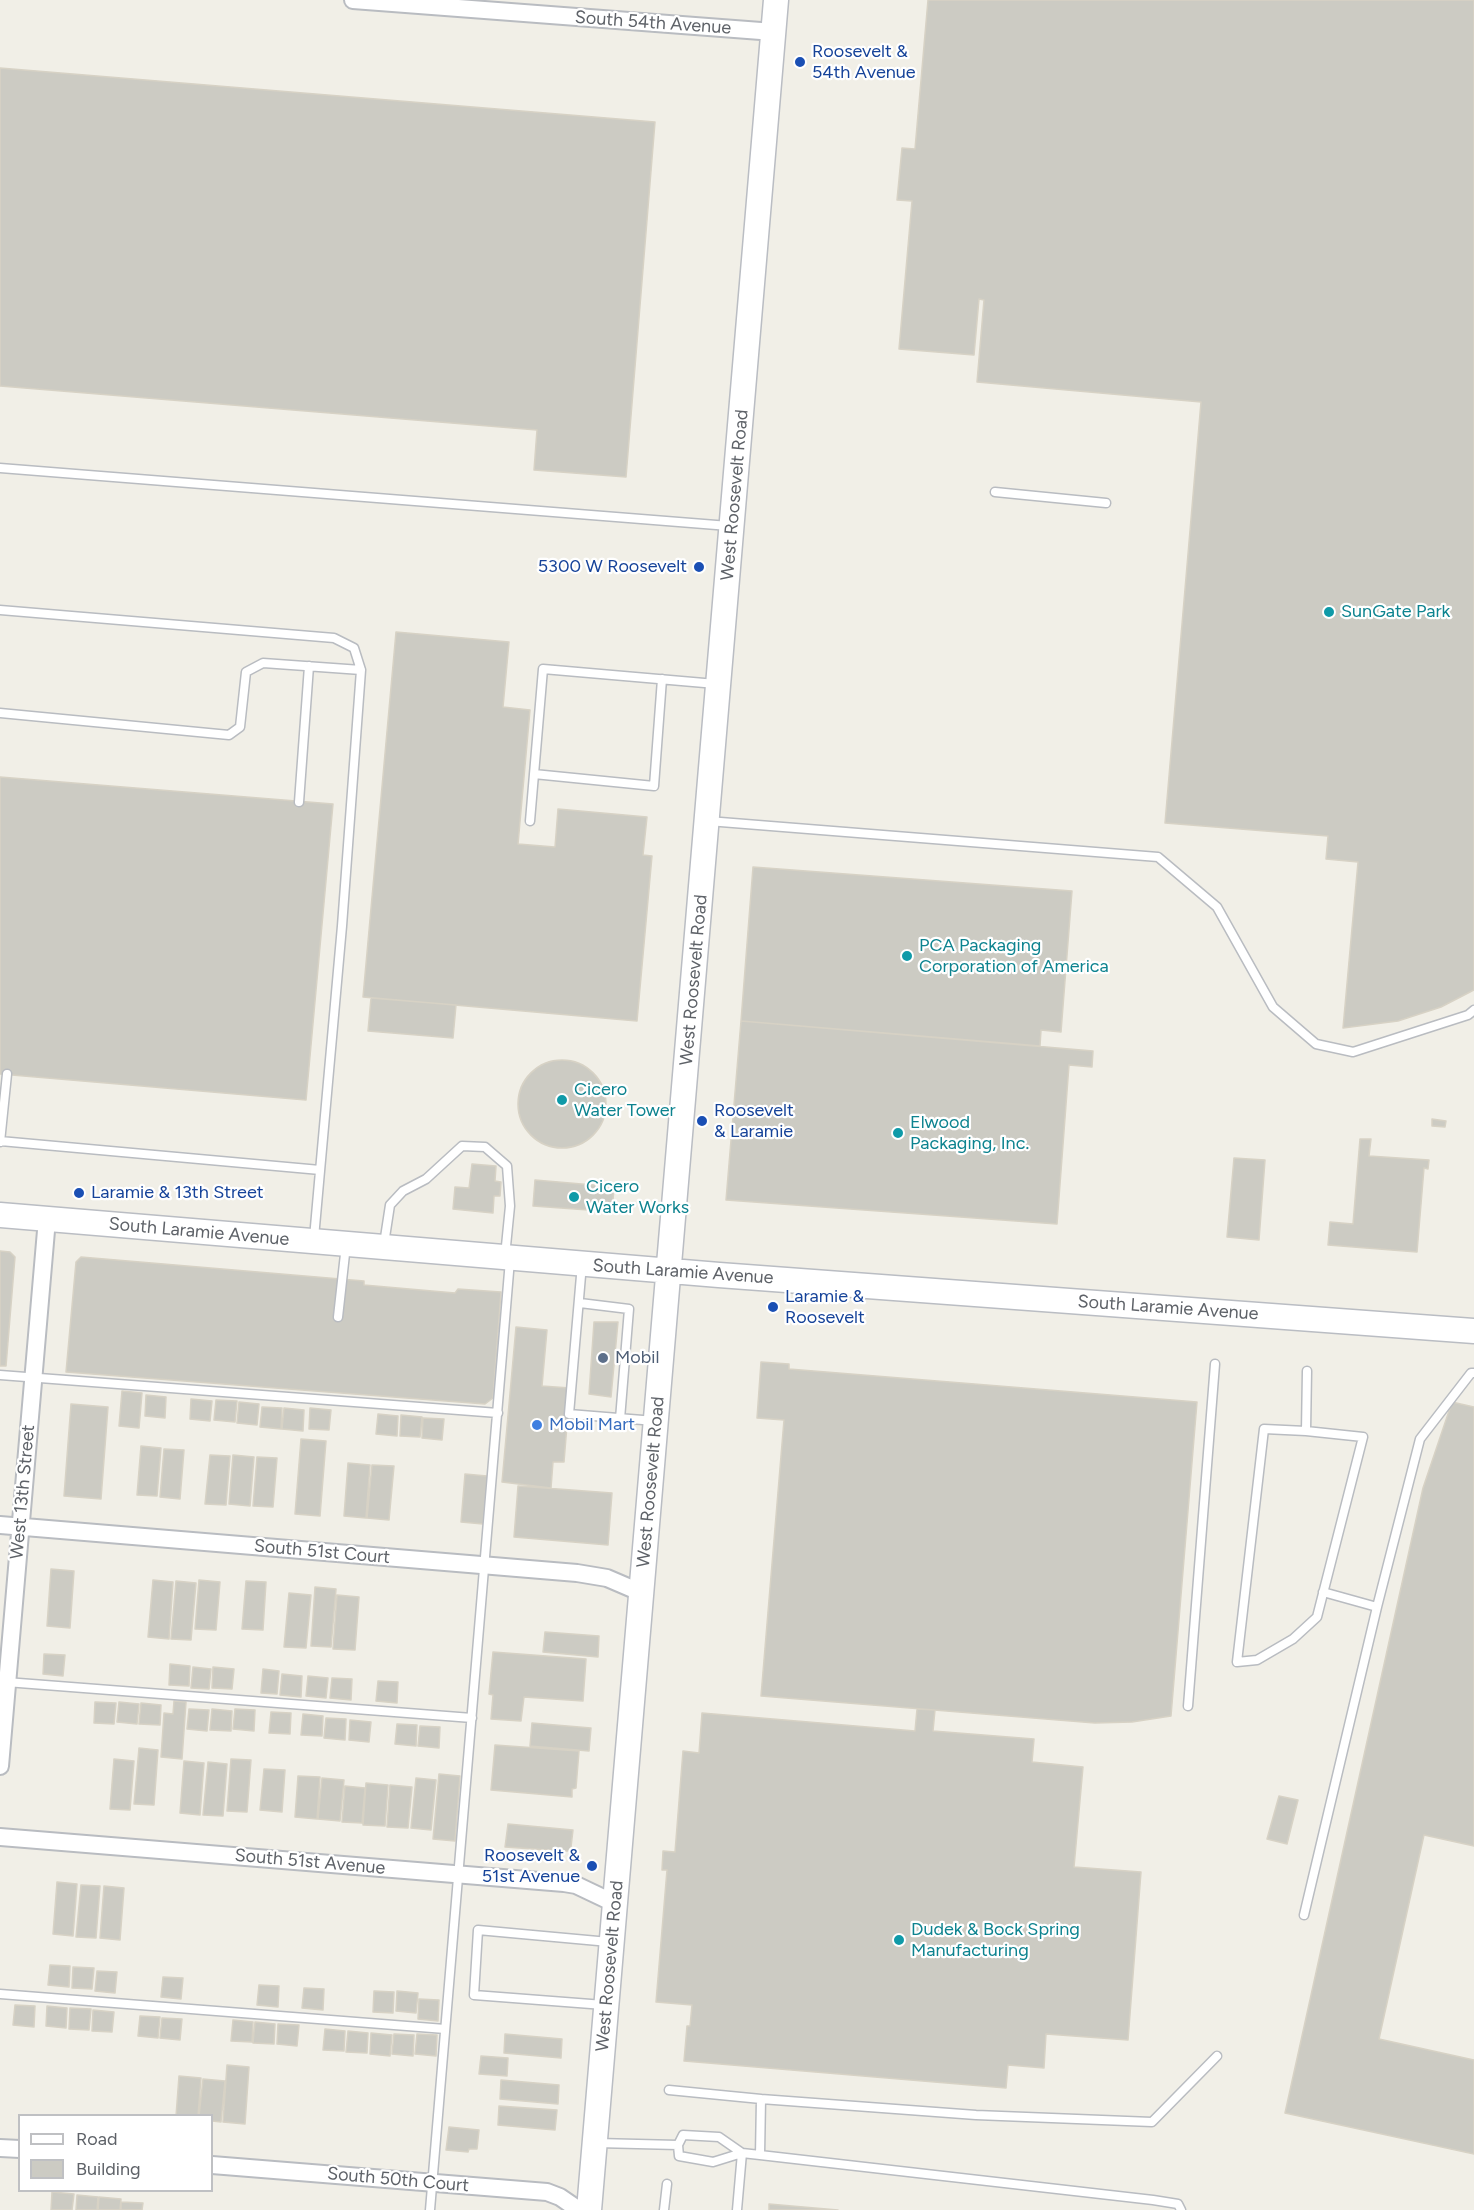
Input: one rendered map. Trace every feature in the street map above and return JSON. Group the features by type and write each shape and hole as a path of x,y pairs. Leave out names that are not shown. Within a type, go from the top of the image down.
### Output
{"main road":[{"name":"West Roosevelt Road","path":"589,2210 776,0"},
{"name":"South Laramie Avenue","path":"0,1215 670,1271 1474,1331"}],"street":[{"name":"South 54th Avenue","path":"352,0 774,32"},
{"name":"West 13th Street","path":"0,1766 3,1682 21,1527 47,1219"},
{"name":"South 51st Court","path":"0,1525 577,1573 607,1578 642,1593"},
{"name":"South 51st Avenue","path":"0,1837 576,1885 615,1904"},
{"path":"0,2148 18,2149"},
{"name":"South 50th Court","path":"213,2165 547,2192 560,2197 579,2210"}],"lane":[{"path":"0,468 732,526"},
{"path":"996,492 1106,503"},
{"path":"0,610 334,638 354,648 361,670 342,926 314,1242"},
{"path":"0,713 229,735 240,727 246,672 263,663 361,670"},
{"path":"299,802 309,666"},
{"path":"530,821 543,669 719,684"},
{"path":"534,774 654,786 662,679"},
{"path":"708,821 1158,857 1217,907 1273,1007 1316,1044 1353,1052 1468,1015 1474,1010"},
{"path":"7,1074 0,1141 320,1170"},
{"path":"384,1247 390,1205 403,1191 426,1179 462,1146 485,1147 507,1166 510,1206 498,1413 430,2210"},
{"path":"338,1317 346,1244"},
{"path":"582,1264 569,1414 657,1422"},
{"path":"580,1303 629,1309 620,1419"},
{"path":"1188,1706 1215,1364"},
{"path":"1306,1431 1307,1371"},
{"path":"1304,1915 1377,1607 1420,1439 1471,1372 1474,1373"},
{"path":"0,1375 498,1413"},
{"path":"1264,1429 1306,1431 1363,1437 1317,1617 1293,1639 1257,1660 1237,1662 1264,1429"},
{"path":"1323,1592 1377,1607"},
{"path":"3,1682 472,1718"},
{"path":"607,2005 474,1995 478,1930 612,1942"},
{"path":"0,1994 445,2029"},
{"path":"669,2090 976,2115 1152,2122 1217,2056"},
{"path":"760,2155 761,2099"},
{"path":"742,2153 719,2137 683,2135 678,2145 679,2156 713,2162 742,2153 1153,2200 1178,2204 1181,2210"},
{"path":"595,2143 678,2145"},
{"path":"737,2210 742,2153"},
{"path":"664,2210 667,2184"}],"building":[{"name":"SunGate Park","path":"928,0 1474,0 1474,990 1441,1007 1398,1021 1343,1028 1358,862 1326,859 1328,836 1165,823 1201,402 977,382 984,300 979,299 974,355 899,349 912,201 897,200 902,148 915,149"},
{"path":"0,68 655,122 626,477 534,470 537,430 0,386"},
{"path":"396,632 509,642 503,707 530,710 518,844 555,847 558,809 647,817 643,855 652,856 637,1021 363,997"},
{"path":"0,777 333,804 306,1100 0,1074"},
{"name":"PCA Packaging Corporation of America","path":"753,867 1072,891 1061,1032 1041,1030 1040,1046 741,1021"},
{"path":"371,998 456,1005 453,1038 368,1031"},
{"name":"Elwood Packaging, Inc.","path":"741,1021 1093,1051 1092,1067 1069,1065 1057,1224 726,1200"},
{"name":"Cicero Water Tower","path":"562,1060 579,1064 593,1073 602,1087 606,1104 602,1121 593,1135 579,1144 562,1148 545,1144 531,1135 522,1121 518,1104 522,1087 531,1073 545,1064"},
{"path":"1432,1119 1446,1121 1445,1127 1432,1126"},
{"path":"1360,1139 1371,1139 1369,1156 1429,1160 1428,1169 1424,1168 1417,1252 1328,1245 1330,1222 1353,1224"},
{"path":"1234,1158 1265,1160 1259,1240 1227,1237"},
{"path":"472,1164 496,1166 495,1181 501,1182 500,1196 494,1196 493,1213 453,1209 455,1187 469,1188"},
{"name":"Cicero Water Works","path":"535,1180 605,1186 604,1188 614,1189 612,1210 533,1206"},
{"path":"0,1251 10,1252 15,1257 6,1366 0,1366"},
{"path":"81,1257 364,1281 364,1285 455,1293 458,1289 501,1292 493,1398 485,1404 66,1372 76,1262"},
{"name":"Mobil","path":"594,1322 618,1322 611,1397 589,1394"},
{"name":"Mobil Mart","path":"516,1327 547,1330 542,1386 570,1388 564,1462 553,1462 551,1488 502,1482"},
{"path":"761,1362 789,1364 789,1369 1197,1402 1171,1716 1132,1722 1095,1723 761,1696 784,1420 757,1418"},
{"path":"122,1391 142,1393 139,1428 119,1426"},
{"path":"146,1395 166,1397 165,1418 145,1416"},
{"path":"191,1399 212,1401 210,1421 190,1419"},
{"path":"216,1400 237,1401 235,1422 214,1420"},
{"path":"239,1402 259,1404 257,1425 237,1423"},
{"path":"1452,1402 1474,1407 1474,1846 1424,1835 1379,2039 1474,2060 1474,2154 1285,2113 1423,1488"},
{"path":"71,1404 108,1407 101,1499 64,1496"},
{"path":"262,1407 282,1408 281,1429 260,1427"},
{"path":"284,1408 304,1410 303,1431 282,1429"},
{"path":"310,1408 331,1410 329,1430 309,1429"},
{"path":"378,1414 398,1416 397,1436 376,1434"},
{"path":"401,1415 422,1417 420,1437 400,1436"},
{"path":"423,1418 444,1419 442,1440 422,1438"},
{"path":"301,1439 326,1441 320,1516 295,1514"},
{"path":"141,1446 161,1448 157,1496 137,1495"},
{"path":"164,1449 184,1450 180,1499 160,1497"},
{"path":"210,1455 230,1456 226,1505 205,1504"},
{"path":"233,1455 254,1457 250,1506 229,1504"},
{"path":"257,1457 277,1458 273,1507 253,1506"},
{"path":"348,1463 370,1465 366,1518 344,1516"},
{"path":"372,1465 394,1466 389,1520 367,1518"},
{"path":"465,1474 487,1476 483,1524 461,1522"},
{"path":"518,1486 612,1493 608,1545 514,1537"},
{"path":"51,1569 74,1571 70,1628 47,1626"},
{"path":"153,1580 173,1582 169,1639 148,1637"},
{"path":"199,1580 220,1582 216,1630 195,1629"},
{"path":"176,1581 196,1583 191,1640 171,1639"},
{"path":"246,1581 266,1582 263,1630 242,1629"},
{"path":"315,1587 336,1589 331,1647 311,1646"},
{"path":"289,1593 311,1595 306,1648 284,1647"},
{"path":"337,1595 359,1597 355,1650 333,1649"},
{"path":"545,1632 599,1636 598,1657 543,1652"},
{"path":"493,1652 586,1659 583,1701 524,1697 521,1721 491,1719 493,1695 489,1694"},
{"path":"44,1654 65,1655 63,1676 43,1674"},
{"path":"170,1664 190,1666 189,1686 169,1685"},
{"path":"193,1667 211,1669 209,1689 191,1688"},
{"path":"213,1667 234,1669 232,1689 212,1688"},
{"path":"263,1669 279,1671 277,1694 261,1693"},
{"path":"282,1674 302,1676 301,1697 280,1695"},
{"path":"308,1676 328,1678 326,1698 306,1696"},
{"path":"332,1678 352,1679 351,1700 330,1698"},
{"path":"378,1681 398,1682 397,1703 376,1701"},
{"path":"174,1701 186,1702 182,1759 161,1757 164,1713 173,1714"},
{"path":"95,1702 116,1703 114,1724 94,1723"},
{"path":"119,1702 139,1704 137,1724 117,1722"},
{"path":"141,1703 161,1705 160,1725 139,1724"},
{"path":"189,1709 209,1710 207,1731 187,1729"},
{"path":"212,1709 232,1711 231,1731 210,1730"},
{"path":"235,1709 255,1710 254,1731 233,1729"},
{"name":"Dudek & Bock Spring Manufacturing","path":"917,1709 935,1710 933,1731 1034,1739 1032,1762 1083,1767 1074,1867 1141,1872 1128,2040 1046,2034 1044,2068 1008,2065 1006,2088 684,2061 687,2026 690,2026 692,2005 656,2002 667,1870 662,1870 663,1851 675,1852 683,1751 699,1753 702,1713 915,1731"},
{"path":"271,1712 291,1713 290,1734 269,1733"},
{"path":"303,1714 323,1716 322,1736 301,1735"},
{"path":"326,1718 346,1719 345,1740 324,1738"},
{"path":"350,1720 371,1722 369,1742 349,1740"},
{"path":"532,1723 591,1728 589,1751 530,1746"},
{"path":"397,1724 417,1725 416,1746 395,1744"},
{"path":"420,1726 440,1727 439,1748 418,1746"},
{"path":"495,1745 579,1751 576,1788 572,1789 572,1797 491,1790"},
{"path":"139,1748 158,1750 154,1805 134,1804"},
{"path":"114,1759 134,1761 130,1810 110,1809"},
{"path":"231,1759 251,1760 247,1812 227,1811"},
{"path":"184,1761 204,1763 200,1815 180,1813"},
{"path":"208,1762 227,1764 223,1816 203,1815"},
{"path":"264,1769 285,1770 282,1812 260,1810"},
{"path":"439,1774 460,1776 455,1841 433,1839"},
{"path":"298,1776 320,1777 317,1819 295,1817"},
{"path":"322,1778 344,1780 340,1821 318,1819"},
{"path":"416,1778 436,1780 431,1830 411,1828"},
{"path":"366,1783 388,1785 385,1826 363,1825"},
{"path":"390,1785 412,1787 408,1828 387,1827"},
{"path":"345,1786 365,1788 362,1823 342,1822"},
{"path":"1279,1796 1298,1800 1287,1844 1267,1839"},
{"path":"508,1824 573,1830 571,1847 569,1851 562,1851 505,1847"},
{"path":"57,1882 77,1884 73,1936 53,1934"},
{"path":"81,1885 100,1886 96,1938 76,1937"},
{"path":"104,1886 124,1888 120,1940 100,1938"},
{"path":"50,1965 70,1966 69,1987 48,1985"},
{"path":"73,1967 94,1968 92,1989 72,1988"},
{"path":"97,1971 117,1972 115,1993 95,1991"},
{"path":"163,1977 183,1978 181,1999 161,1997"},
{"path":"259,1985 279,1986 278,2007 257,2005"},
{"path":"304,1988 324,1989 323,2010 302,2008"},
{"path":"374,1991 394,1992 393,2013 373,2012"},
{"path":"397,1991 418,1993 416,2013 396,2011"},
{"path":"419,1999 439,2000 438,2021 418,2019"},
{"path":"15,2005 35,2006 34,2027 13,2025"},
{"path":"47,2006 67,2008 66,2028 46,2026"},
{"path":"70,2008 91,2009 89,2030 69,2029"},
{"path":"93,2010 114,2012 112,2032 92,2031"},
{"path":"140,2016 160,2017 158,2038 138,2036"},
{"path":"162,2018 182,2019 180,2040 160,2038"},
{"path":"233,2020 253,2022 252,2042 231,2041"},
{"path":"255,2022 275,2024 274,2044 253,2043"},
{"path":"278,2024 299,2025 297,2046 277,2044"},
{"path":"325,2029 345,2031 344,2051 323,2050"},
{"path":"348,2031 368,2033 367,2053 346,2052"},
{"path":"371,2033 392,2035 390,2056 370,2054"},
{"path":"394,2034 414,2035 413,2056 392,2054"},
{"path":"417,2034 437,2035 436,2056 415,2054"},
{"path":"505,2034 562,2039 561,2058 504,2053"},
{"path":"481,2056 508,2058 507,2076 479,2074"},
{"path":"227,2065 249,2067 245,2124 223,2122"},
{"path":"179,2076 201,2078 198,2114 176,2114"},
{"path":"203,2079 225,2081 221,2122 213,2121 213,2114 199,2114"},
{"path":"501,2080 559,2085 558,2104 500,2099"},
{"path":"499,2106 557,2110 555,2130 498,2125"},
{"path":"449,2127 479,2130 477,2149 469,2149 468,2152 446,2150"},
{"path":"52,2192 74,2194 72,2210 51,2210"},
{"path":"77,2195 98,2197 97,2210 76,2210"},
{"path":"99,2197 121,2199 120,2210 98,2210"},
{"path":"121,2202 143,2203 142,2210 121,2210"},
{"path":"769,2204 838,2210 769,2210"}],"place":[{"name":"Roosevelt & 54th Avenue","path":"800,62"},
{"name":"5300 W Roosevelt","path":"699,567"},
{"name":"SunGate Park","path":"1329,612"},
{"name":"PCA Packaging Corporation of America","path":"907,956"},
{"name":"Cicero Water Tower","path":"562,1100"},
{"name":"Roosevelt & Laramie","path":"702,1121"},
{"name":"Elwood Packaging, Inc.","path":"898,1133"},
{"name":"Laramie & 13th Street","path":"79,1193"},
{"name":"Cicero Water Works","path":"574,1197"},
{"name":"Laramie & Roosevelt","path":"773,1307"},
{"name":"Mobil","path":"603,1358"},
{"name":"Mobil Mart","path":"537,1425"},
{"name":"Roosevelt & 51st Avenue","path":"592,1866"},
{"name":"Dudek & Bock Spring Manufacturing","path":"899,1940"}]}
